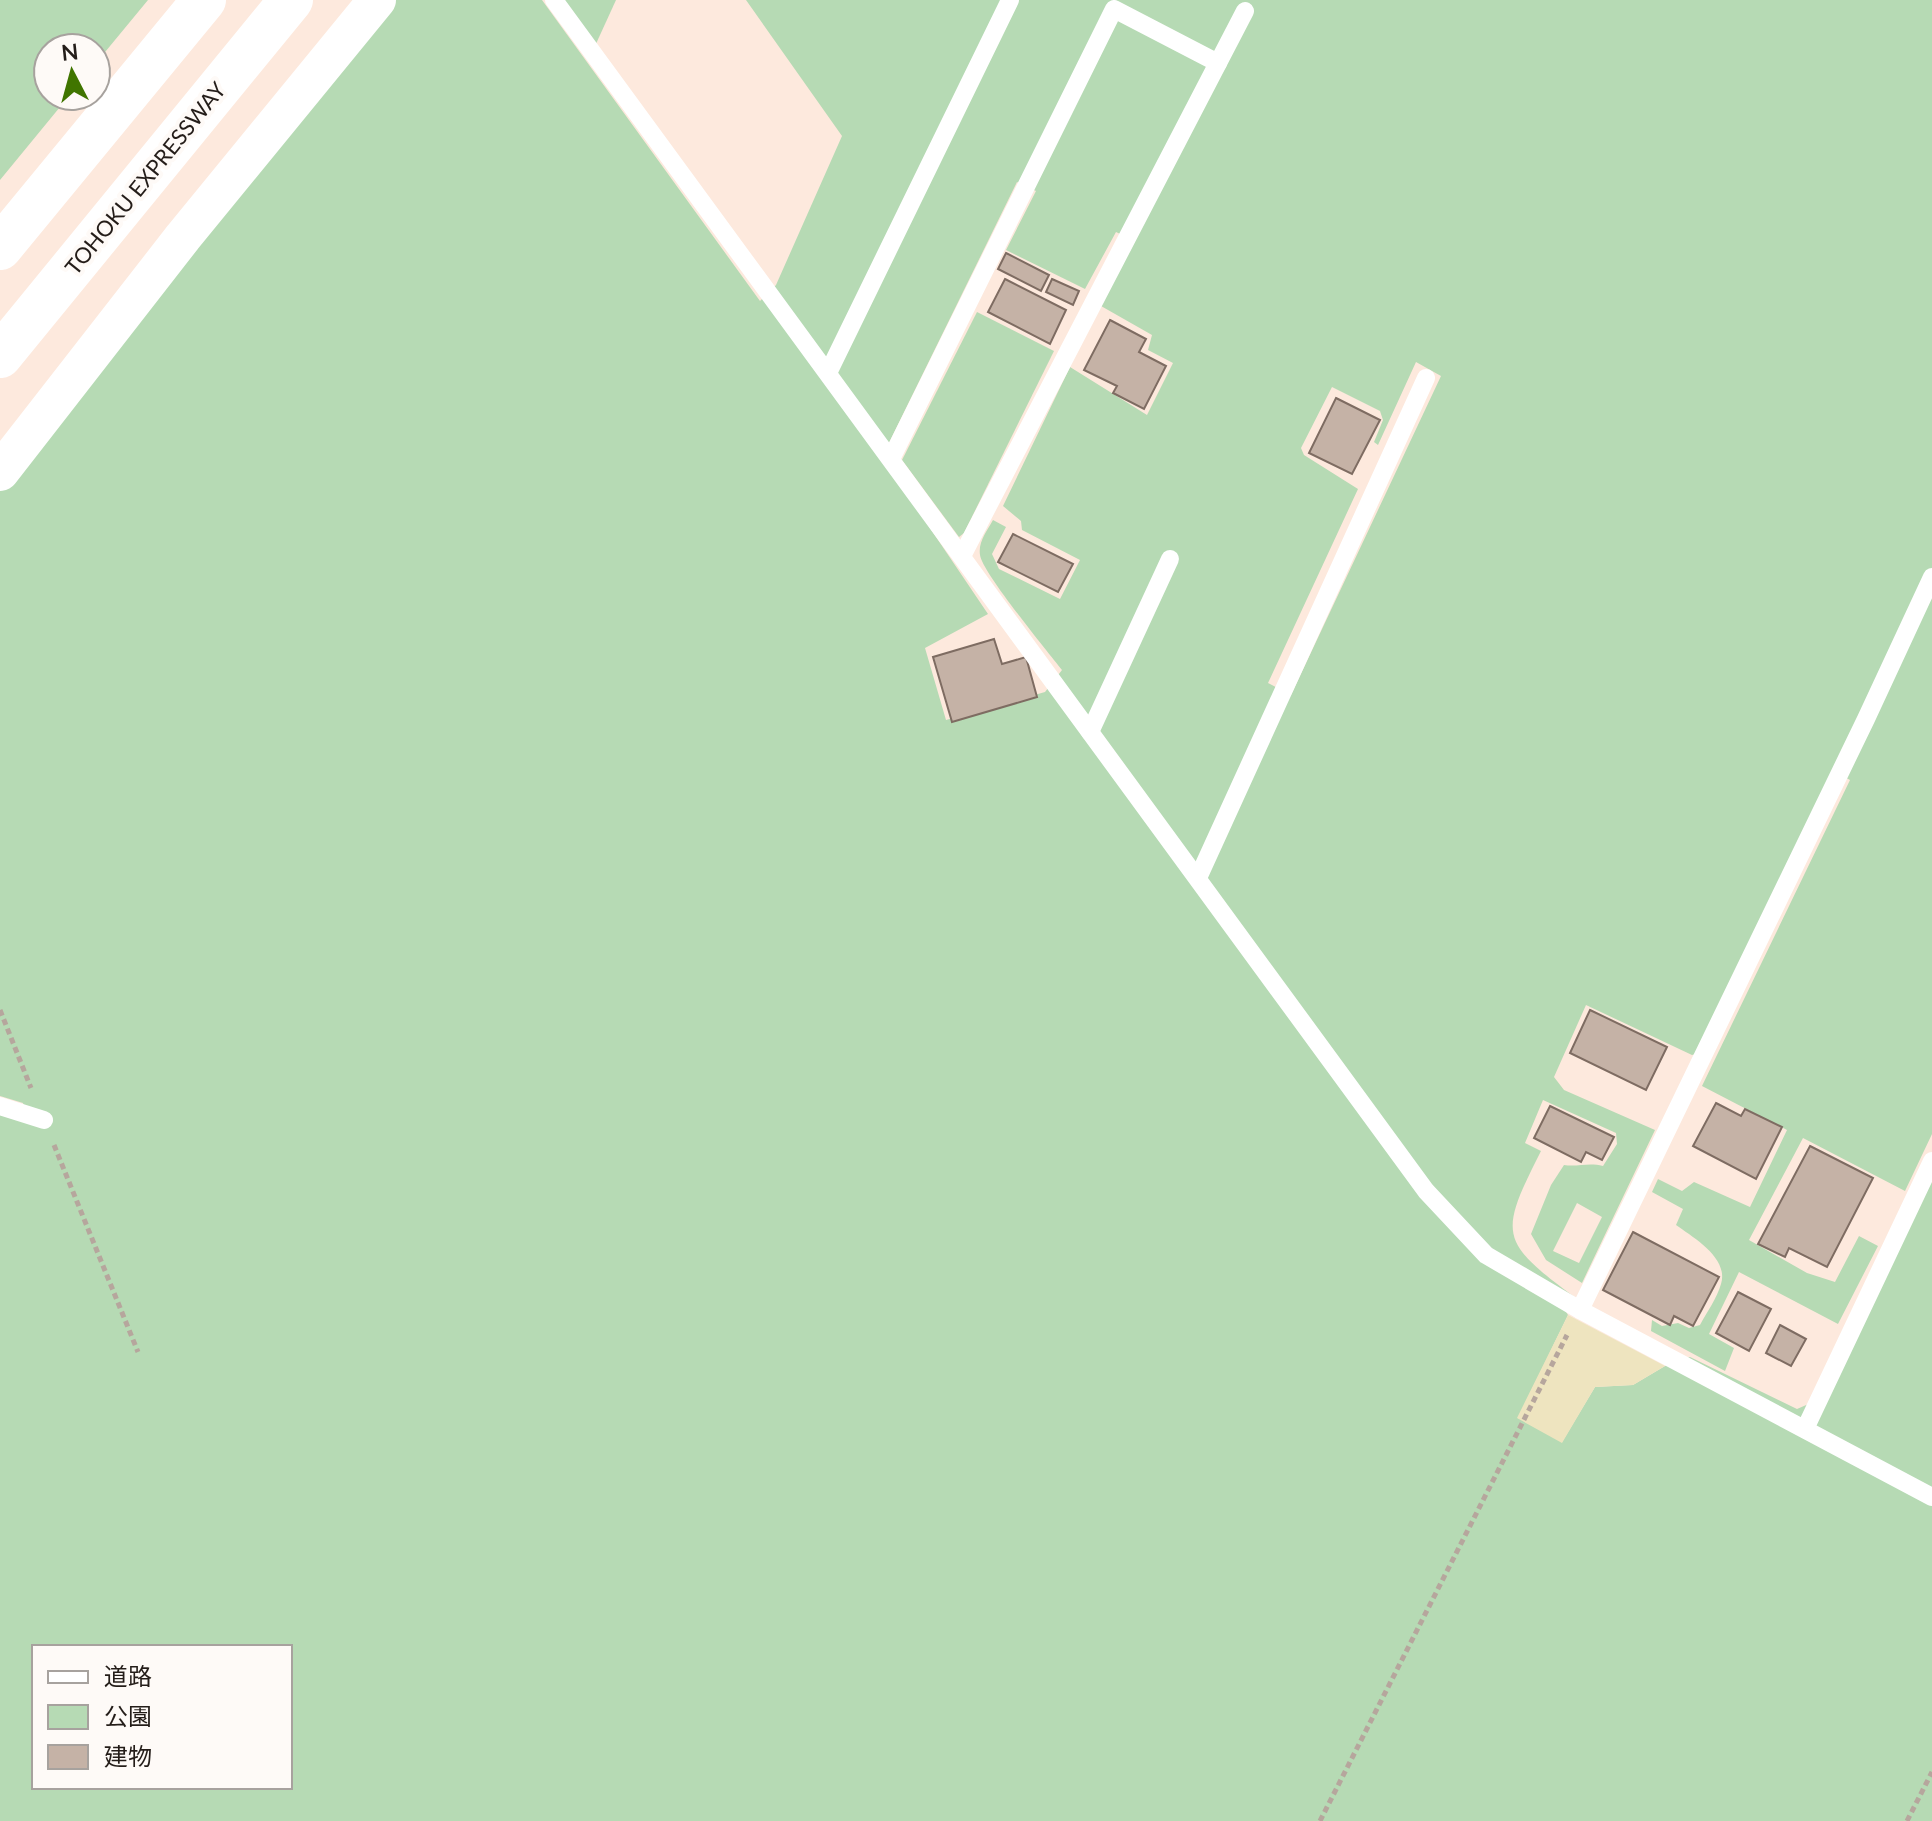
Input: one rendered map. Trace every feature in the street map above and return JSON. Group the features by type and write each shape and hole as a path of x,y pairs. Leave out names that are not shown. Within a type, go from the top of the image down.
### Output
{"highway":[{"path":"0,248 204,0"},
{"name":"TOHOKU EXPRESSWAY","path":"0,356 291,0"}],"street":[{"path":"0,472 174,249 377,0"}],"lane":[{"path":"554,0 1426,1191 1486,1255 1580,1310 1932,1497"},
{"path":"828,373 1010,0"},
{"path":"891,459 1114,9 1218,63"},
{"path":"962,556 1245,11"},
{"path":"1198,878 1426,378"},
{"path":"1090,732 1170,559"},
{"path":"1580,1310 1932,577"},
{"path":"0,1106 44,1120"},
{"path":"1805,1429 1932,1161"}],"path":[{"path":"0,1010 138,1352"},
{"path":"1320,1821 1580,1310"},
{"path":"1907,1821 1932,1772"}],"green space":[{"path":"0,0 148,0 112,44 112,32 32,32 32,112 56,112 0,180"},
{"path":"387,0 542,0 760,301 776,285 842,136 746,0 1932,0 1932,1134 1905,1191 1803,1138 1749,1240 1807,1273 1835,1282 1859,1236 1878,1246 1838,1324 1739,1272 1709,1334 1734,1348 1725,1371 1651,1331 1652,1320 1662,1326 1678,1323 1689,1328 1700,1325 1717,1294 1722,1275 1715,1257 1676,1225 1683,1209 1652,1192 1658,1179 1682,1191 1694,1182 1750,1207 1787,1130 1702,1086 1850,780 1839,774 1700,1053 1692,1055 1586,1005 1554,1077 1564,1090 1655,1130 1582,1283 1546,1260 1531,1234 1551,1185 1564,1165 1603,1166 1617,1144 1616,1133 1543,1100 1525,1143 1541,1151 1513,1219 1519,1248 1531,1262 1573,1296 1565,1310 1568,1315 1518,1418 1562,1442 1595,1387 1633,1385 1665,1366 1690,1357 1797,1409 1827,1396 1932,1176 1932,1821 0,1821 0,1115 29,1123 23,1103 0,1096 0,486","holes":["1017,182 1036,191 1006,250 1085,289 1116,232 1135,241 1101,306 1152,335 1148,350 1173,363 1147,415 1070,367 1003,506 1021,521 1022,530 1080,560 1060,599 999,569 992,554 1006,527 993,520 980,546 983,564 1062,670 1045,692 946,720 925,648 988,614 882,457","1416,362 1441,376 1291,695 1268,683 1358,489 1304,455 1301,448 1332,387 1380,411 1383,420 1374,442 1378,445","1577,1203 1602,1217 1579,1263 1553,1251"]},
{"path":"561,0 616,0 595,46"},
{"path":"977,312 1054,351 964,533 959,537 902,460"}],"sand":[{"path":"1568,1315 1665,1366 1633,1385 1595,1387 1562,1443 1517,1418"}],"building":[{"path":"1006,253 1049,275 1041,291 998,269"},
{"path":"1005,279 1066,310 1050,344 988,312"},
{"path":"1052,279 1079,291 1073,305 1046,292"},
{"path":"1110,320 1146,339 1139,352 1166,366 1144,409 1113,393 1117,386 1084,370"},
{"path":"1336,398 1380,420 1352,474 1309,453"},
{"path":"1013,534 1073,564 1058,592 998,562"},
{"path":"994,639 1002,664 1026,657 1037,697 952,722 933,657"},
{"path":"1590,1010 1667,1047 1646,1090 1570,1053"},
{"path":"1716,1103 1741,1116 1745,1109 1782,1127 1756,1179 1693,1146"},
{"path":"1550,1106 1614,1137 1602,1160 1586,1152 1581,1162 1534,1138"},
{"path":"1810,1146 1873,1178 1827,1267 1789,1248 1785,1257 1758,1244"},
{"path":"1633,1232 1719,1277 1693,1326 1674,1316 1670,1325 1603,1290"},
{"path":"1738,1292 1771,1309 1749,1351 1716,1333"},
{"path":"1780,1325 1806,1339 1791,1366 1766,1353"}]}
